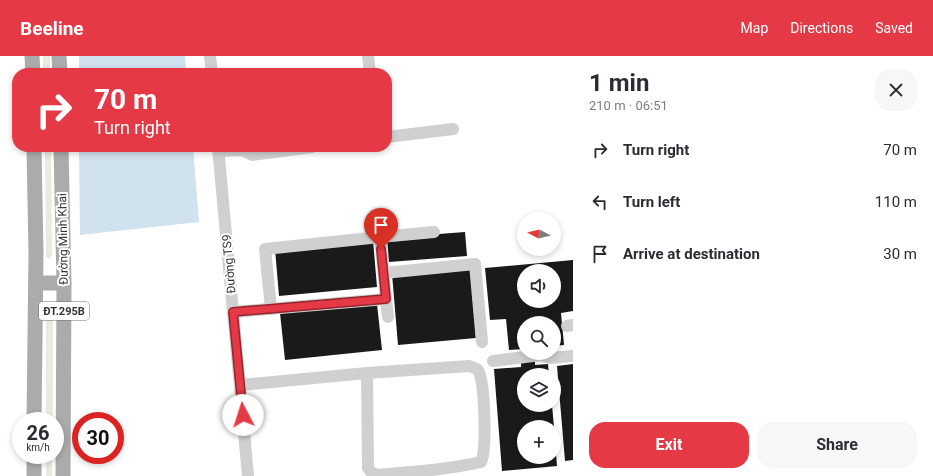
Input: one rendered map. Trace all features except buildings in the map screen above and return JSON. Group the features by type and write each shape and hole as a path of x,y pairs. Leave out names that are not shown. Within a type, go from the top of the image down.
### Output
{"main road":[{"path":"32,56 32,68"},
{"path":"59,56 60,68"},
{"name":"ĐT.295B","path":"34,152 36,283 34,412"},
{"name":"Đường Minh Khai","path":"61,152 64,283 63,476"},
{"path":"36,283 64,283"},
{"path":"34,464 34,476"}],"street":[{"path":"210,56 211,68"},
{"path":"368,56 369,68"},
{"path":"392,136 453,129"},
{"name":"Đường TS9","path":"219,152 248,476"},
{"path":"246,152 252,155 274,152"},
{"path":"271,309 265,249 434,232"},
{"path":"380,237 388,317"},
{"path":"384,273 475,264 482,342"},
{"path":"233,312 386,299"},
{"path":"493,361 541,355 550,358 573,356"},
{"path":"240,385 367,373 469,366 478,370 483,387 485,446 481,462 454,468 430,471 376,474 371,472 368,468 367,373"}],"shaded area":[{"path":"43,56 50,56 50,68 43,68"},
{"path":"45,152 51,152 52,255 50,259 46,257"},
{"path":"50,302 53,306 53,412 46,412 46,304"},
{"path":"46,464 52,464 52,476 46,476"}],"water":[{"path":"79,56 185,56 186,68 79,68"},
{"path":"79,152 193,152 199,222 80,235"}],"route":[{"path":"243,415 233,312 386,299 381,249"}]}
